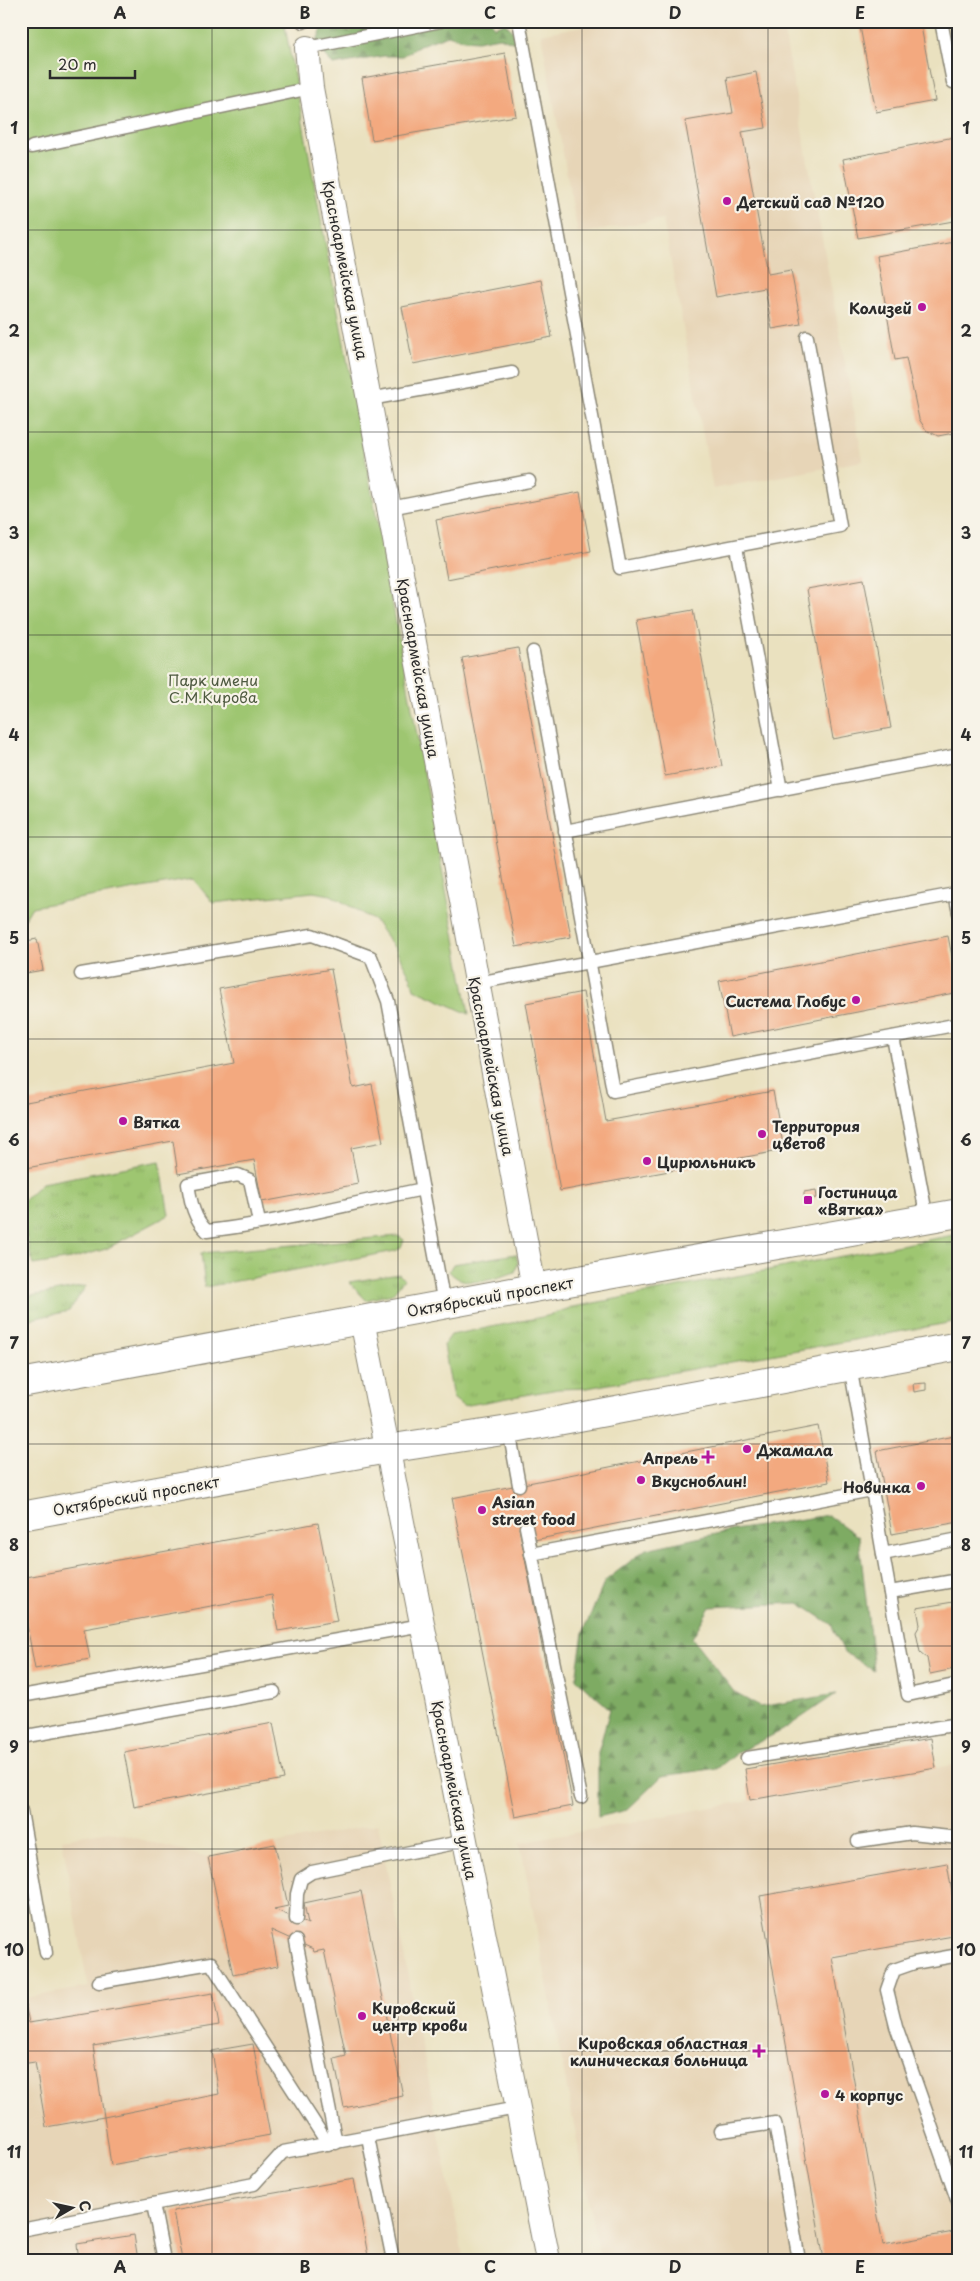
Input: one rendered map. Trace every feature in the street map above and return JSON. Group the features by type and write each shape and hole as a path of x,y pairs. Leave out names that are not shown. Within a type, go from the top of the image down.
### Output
{"main road":[{"name":"Октябрьский проспект","path":"21,1384 444,1304 959,1213"},
{"name":"Октябрьский проспект","path":"21,1516 508,1430 959,1346"}],"street":[{"name":"Красноармейская улица","path":"307,48 311,88 534,1288"},
{"name":"Красноармейская улица","path":"362,1320 548,2260"}],"lane":[{"path":"307,48 412,24 441,21"},
{"path":"519,21 620,568 840,526 807,337"},
{"path":"941,21 953,82"},
{"path":"32,147 311,88"},
{"path":"370,399 512,373"},
{"path":"390,508 529,481"},
{"path":"736,546 781,790"},
{"path":"532,652 613,1091 959,1024"},
{"path":"565,831 959,756"},
{"path":"477,983 955,894 959,913"},
{"path":"81,974 312,935 371,957 388,1001 444,1304"},
{"path":"893,1036 927,1219"},
{"path":"259,1222 250,1180 238,1174 188,1184 193,1212 199,1224 207,1231 259,1222 423,1189"},
{"path":"850,1366 908,1695 959,1684"},
{"path":"508,1430 519,1485"},
{"path":"532,1554 872,1490"},
{"path":"526,1527 582,1797"},
{"path":"883,1554 959,1539"},
{"path":"890,1592 959,1580"},
{"path":"21,1696 422,1625"},
{"path":"21,1737 274,1692"},
{"path":"747,1758 959,1724"},
{"path":"21,1811 46,1953"},
{"path":"858,1841 912,1833 959,1838"},
{"path":"296,1919 297,1894 300,1880 312,1872 465,1841"},
{"path":"296,1942 332,2144"},
{"path":"959,1955 914,1963 894,1970 886,1990 896,2026 959,2205"},
{"path":"99,1982 210,1963 332,2144"},
{"path":"21,2230 254,2184 283,2152 518,2108"},
{"path":"721,2131 775,2123 799,2260"},
{"path":"368,2137 393,2260"},
{"path":"153,2204 164,2260"}],"shaded area":[{"path":"610,21 782,21 863,461 713,489 663,219 578,234 541,34"},
{"name":"Кировская областная клиническая больница","path":"959,1764 959,2260 600,2260 520,1843 750,1800"},
{"path":"378,1824 464,2260 21,2260 21,2064 35,2062 25,1998 88,1987 62,1839 109,1831 208,1857"}],"green space":[{"name":"Парк имени С.М.Кирова","path":"21,21 284,21 469,1014 414,989 411,978 396,950 375,921 331,895 313,892 213,903 193,879 32,907 21,925"},
{"path":"354,21 491,21 494,27 505,23 517,35 515,43 499,37 477,41 464,40 448,35 423,44 403,56 384,56 333,65 316,43 323,26 350,32"},
{"path":"160,1161 169,1215 106,1249 71,1259 33,1265 24,1226 22,1202 42,1183"},
{"path":"959,1234 959,1321 587,1388 558,1389 463,1406 453,1398 444,1345 451,1335 547,1316 573,1307"},
{"path":"398,1236 404,1240 401,1248 395,1251 205,1287 201,1253"},
{"path":"516,1254 518,1263 515,1272 489,1280 471,1282 462,1280 455,1277 449,1271 453,1264"},
{"path":"399,1274 404,1279 392,1294 366,1300 349,1282"},
{"path":"86,1286 69,1311 21,1321 21,1298"},
{"path":"828,1515 859,1537 874,1671 844,1652 831,1624 799,1603 710,1607 692,1638 735,1693 760,1707 836,1694 783,1730 735,1754 718,1768 662,1776 627,1810 598,1817 598,1753 610,1709 576,1679 583,1633 605,1581 646,1549 734,1530"}],"building":[{"path":"859,21 920,21 935,101 876,112"},
{"path":"505,53 516,116 372,140 362,78"},
{"name":"Детский сад №120","path":"756,72 766,128 742,132 768,274 791,270 801,324 772,329 765,288 716,297 685,121 733,113 727,78"},
{"path":"959,136 959,220 858,238 843,159"},
{"name":"Колизей","path":"959,241 959,432 938,436 926,430 919,419 906,358 895,360 877,256"},
{"path":"541,280 552,337 413,364 402,307"},
{"path":"580,492 591,551 447,579 436,520"},
{"path":"864,579 891,728 833,739 807,589"},
{"path":"693,610 722,766 665,776 636,620"},
{"path":"518,648 571,937 516,947 462,658"},
{"path":"948,936 959,992 730,1037 719,981"},
{"path":"37,939 43,970 21,974 21,942"},
{"path":"331,969 353,1088 372,1084 383,1142 351,1148 358,1184 262,1202 254,1160 178,1174 173,1141 21,1169 21,1103 234,1063 219,989"},
{"path":"583,992 606,1121 773,1091 784,1150 560,1191 526,1003"},
{"path":"816,1190 817,1198 804,1199 804,1192"},
{"path":"926,1383 926,1390 914,1392 913,1384"},
{"path":"818,1426 829,1482 534,1540 531,1526 519,1528 573,1806 515,1817 452,1498"},
{"name":"Новинка","path":"959,1435 959,1522 892,1534 877,1451"},
{"path":"318,1523 337,1621 278,1631 272,1595 84,1629 90,1659 35,1669 21,1592 21,1578"},
{"path":"959,1601 959,1668 930,1674 927,1658 920,1652 916,1632 920,1625 917,1608"},
{"path":"273,1723 284,1779 134,1807 124,1752"},
{"path":"931,1738 936,1768 750,1800 745,1769"},
{"name":"Кировский центр крови","path":"275,1844 288,1906 274,1909 308,1924 304,1903 361,1891 403,2096 344,2108 334,2059 346,2056 324,1950 314,1952 313,1949 271,1930 278,1966 233,1975 208,1857"},
{"name":"4 корпус","path":"947,1863 959,1935 832,1957 883,2245 959,2231 959,2260 824,2260 760,1896"},
{"path":"21,1983 29,2023 213,1993 219,2025 93,2046 104,2117 46,2127 35,2062 21,2064"},
{"path":"253,2044 270,2135 111,2165 104,2117 219,2094 212,2051"},
{"path":"354,2179 368,2256 347,2260 182,2260 173,2211"},
{"path":"134,2235 138,2260 79,2260 77,2244"}],"place":[{"name":"Детский сад №120","path":"727,201"},
{"name":"Колизей","path":"922,307"},
{"name":"Система Глобус","path":"856,1000"},
{"name":"Вятка","path":"123,1121"},
{"name":"Территория цветов","path":"762,1134"},
{"name":"Цирюльникъ","path":"647,1161"},
{"name":"Гостиница «Вятка»","path":"808,1200"},
{"name":"Джамала","path":"747,1449"},
{"name":"Апрель","path":"708,1457"},
{"name":"Вкусноблин!","path":"641,1480"},
{"name":"Новинка","path":"921,1486"},
{"name":"Asian street food","path":"482,1510"},
{"name":"Кировский центр крови","path":"362,2016"},
{"name":"Кировская областная клиническая больница","path":"759,2051"},
{"name":"4 корпус","path":"825,2094"}]}
